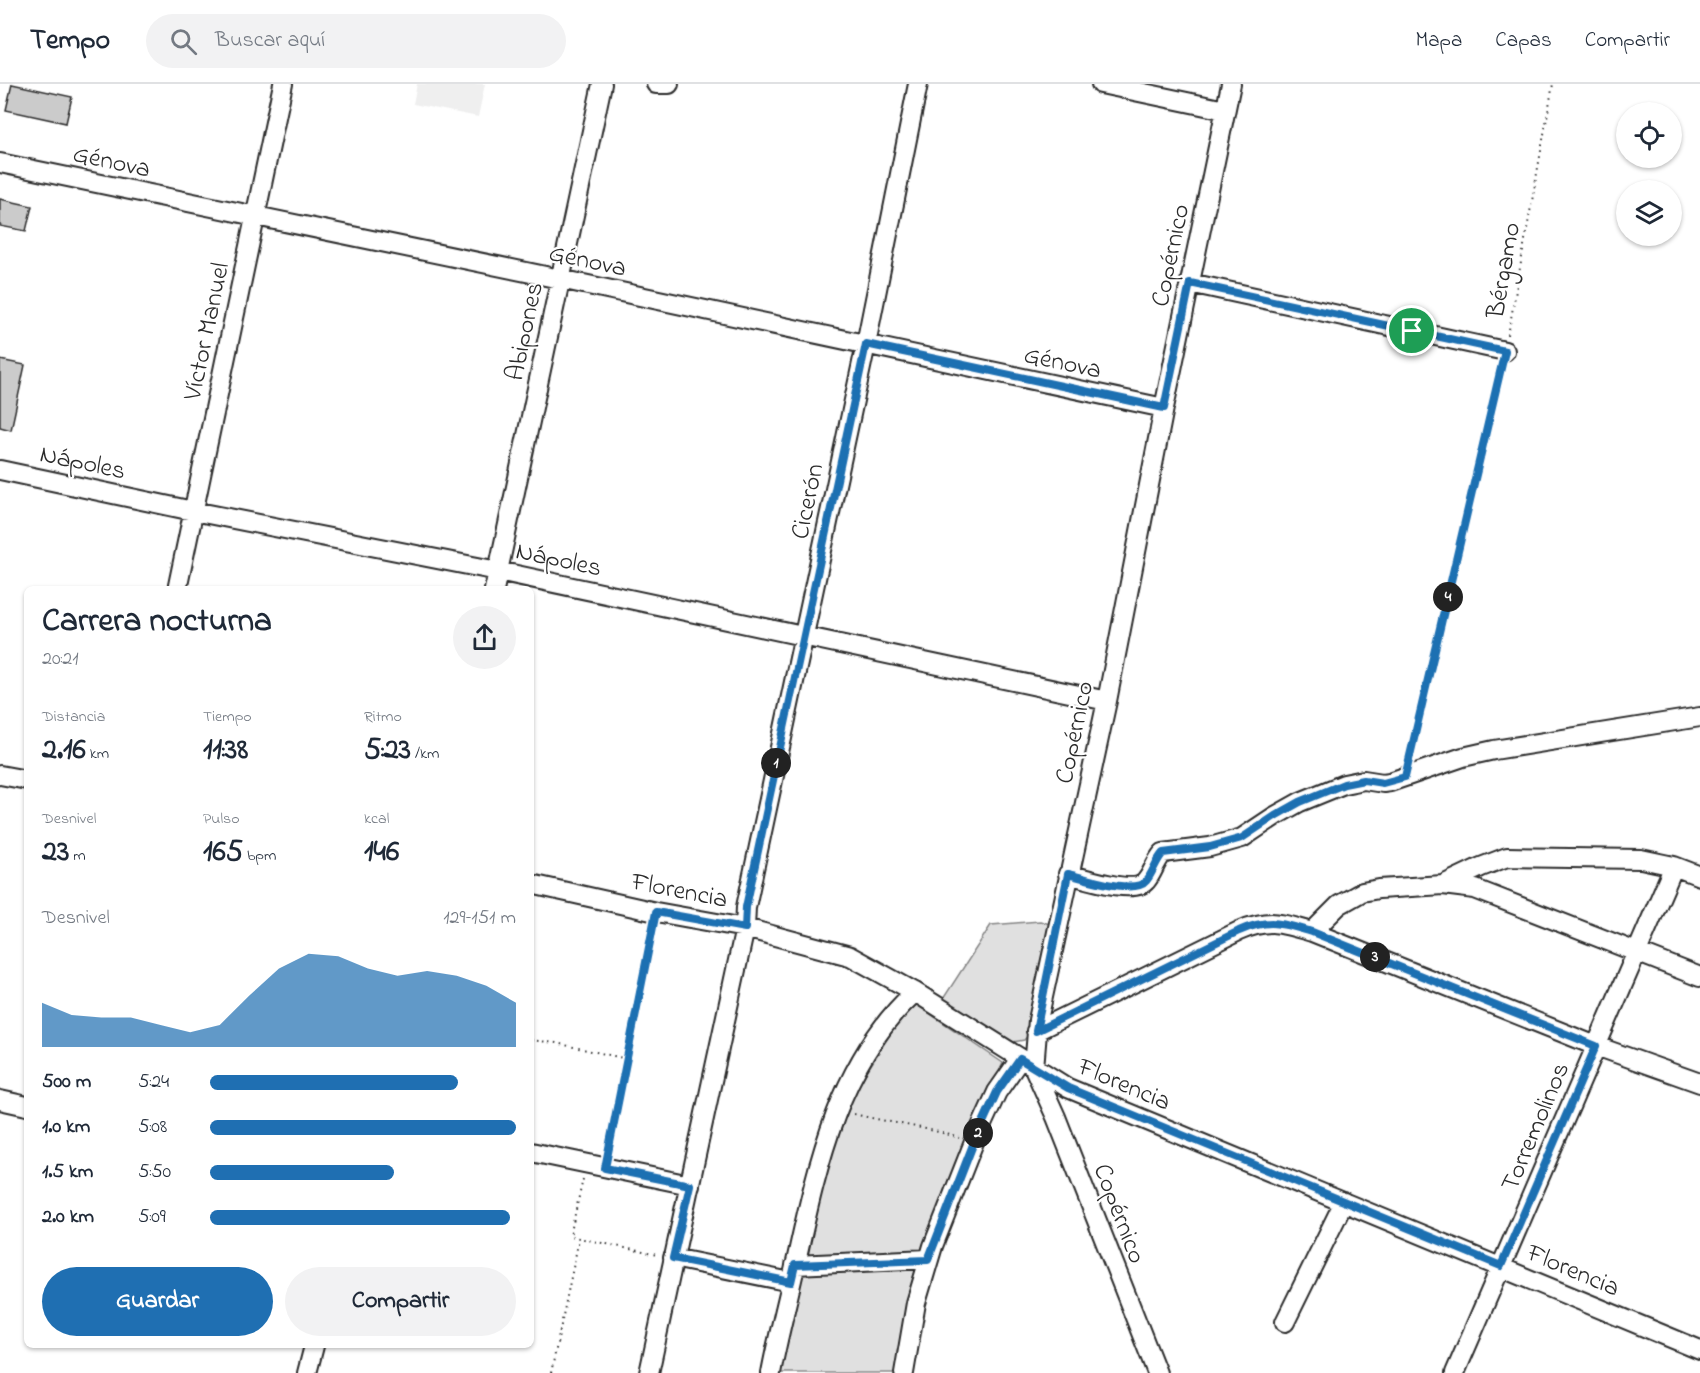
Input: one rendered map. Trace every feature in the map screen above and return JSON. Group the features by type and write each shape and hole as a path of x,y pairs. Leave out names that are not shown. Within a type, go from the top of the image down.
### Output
{"street":[{"name":"Víctor Manuel","path":"178,586 283,84"},
{"name":"Abipones","path":"495,586 602,84"},
{"path":"656,84 669,84"},
{"name":"Cicerón","path":"649,1373 745,928 746,907 866,344 918,84"},
{"path":"1101,84 1225,110"},
{"name":"Copérnico","path":"1157,1373 1056,1117 1027,1063 1036,1031 1107,701 1164,408 1231,84"},
{"name":"Génova","path":"0,163 560,279 1164,408"},
{"path":"1190,283 1505,351"},
{"name":"Nápoles","path":"0,470 193,511 498,570 803,638 1107,701"},
{"path":"1068,874 1119,886 1140,886 1145,883 1163,853 1210,847 1242,838 1300,802 1344,784 1364,780 1383,783 1494,750 1700,717"},
{"path":"0,775 24,779"},
{"path":"1443,885 1507,857 1641,860 1674,866 1700,876"},
{"name":"Torremolinos","path":"1455,1373 1674,866"},
{"name":"Florencia","path":"534,885 656,912 745,928 850,956 915,992 1068,1088 1700,1350"},
{"path":"1312,932 1339,905 1362,892 1379,888 1443,885 1475,889 1700,977"},
{"path":"1036,1031 1255,924 1270,922 1312,932 1596,1046 1700,1083"},
{"path":"771,1373 811,1190 837,1111 852,1077 880,1030 900,1005 915,992"},
{"path":"904,1373 916,1303 928,1260 974,1142 997,1092 1027,1063"},
{"path":"0,1100 24,1105"},
{"path":"534,1153 690,1185"},
{"path":"1285,1322 1344,1202"},
{"path":"673,1258 793,1273 928,1260"},
{"path":"307,1373 313,1348"}],"path":[{"name":"Bérgamo","path":"1405,777 1505,351 1553,84"},
{"path":"605,1168 656,912"},
{"path":"534,1040 627,1059"},
{"path":"837,1111 910,1127 930,1129 974,1142"},
{"path":"586,1164 570,1236 673,1258"},
{"path":"551,1373 579,1239"}],"shaded area":[{"path":"417,84 485,84 478,117 413,104"},
{"path":"1040,921 1050,924 1032,1031 1024,1040 1007,1043 943,999 991,925"},
{"path":"917,1005 1003,1063 925,1247 897,1352 897,1373 779,1373 797,1280 837,1133 859,1084 902,1015"}],"building":[{"path":"12,84 72,97 66,123 6,110"},
{"path":"0,199 32,206 26,231 0,226"},
{"path":"0,360 25,365 11,430 0,427"}],"route":[{"path":"1190,283 1412,331 1505,351 1405,777 1383,783 1364,780 1344,784 1300,802 1242,838 1210,847 1163,853 1145,883 1140,886 1119,886 1068,874 1036,1031 1239,931 1255,924 1270,922 1312,932 1596,1046 1501,1266 1068,1088 1020,1059 997,1092 974,1142 928,1260 795,1265 791,1282 673,1258 690,1185 605,1168 656,912 745,928 746,907 789,698 866,344 1164,408 1190,283"}]}
